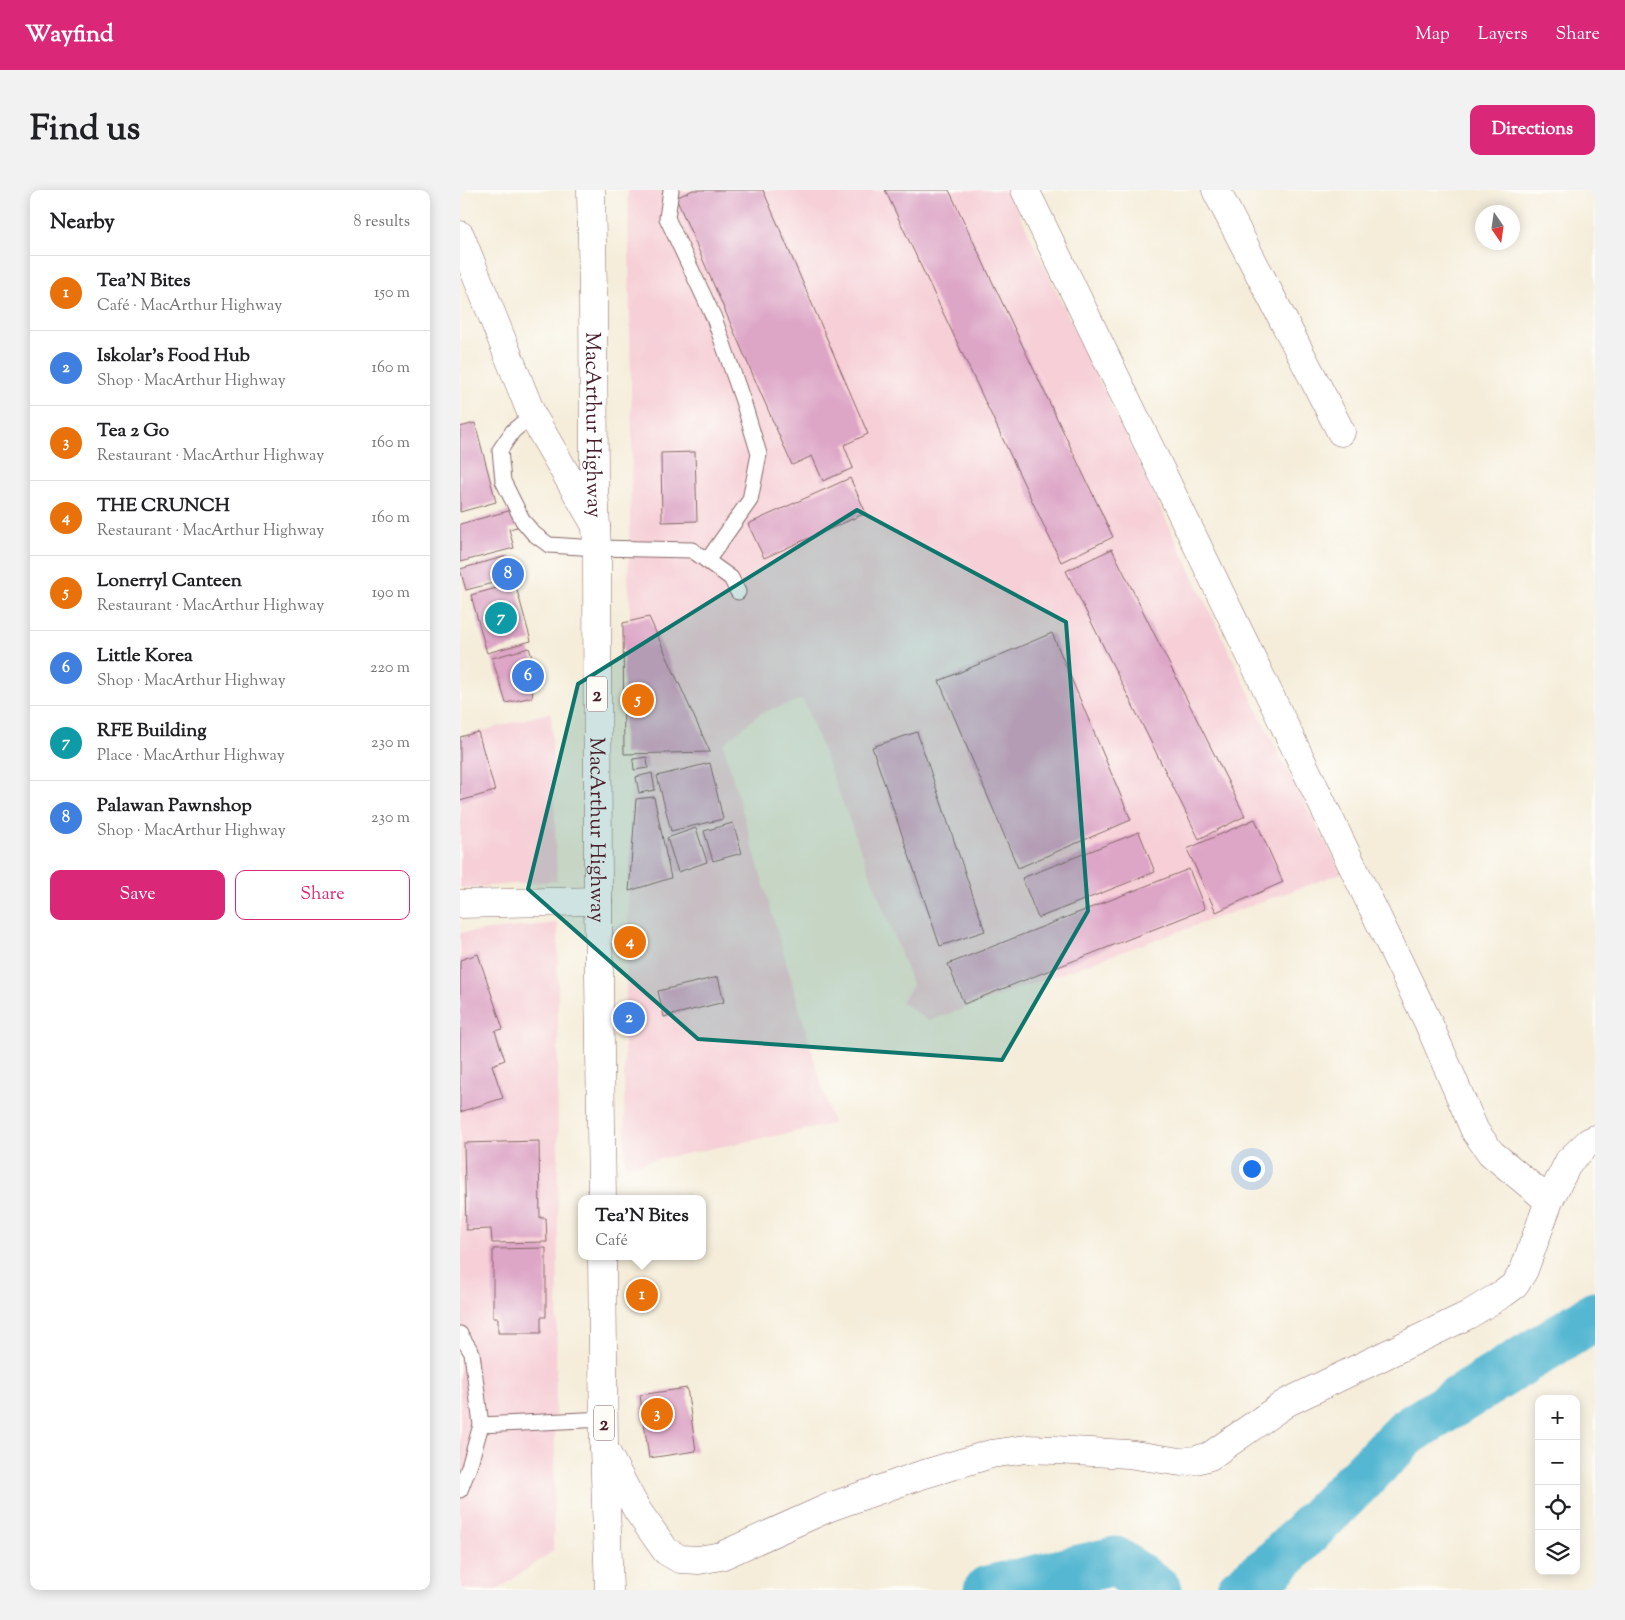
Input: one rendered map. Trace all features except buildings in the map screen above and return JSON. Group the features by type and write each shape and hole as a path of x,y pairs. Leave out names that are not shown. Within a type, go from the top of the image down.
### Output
{"street":[{"name":"MacArthur Highway","path":"591,190 602,1195"},
{"path":"1025,190 1428,1022 1475,1131 1491,1153 1549,1201"},
{"path":"1216,190 1341,432"},
{"path":"460,235 532,415 596,537"},
{"path":"460,904 598,900"},
{"path":"604,1448 637,1510 666,1551 680,1559 699,1560 720,1556 830,1507 918,1476 992,1454 1026,1449 1055,1450 1128,1454 1181,1462 1210,1456 1286,1403 1468,1315 1515,1285 1524,1270 1549,1201 1569,1161 1589,1142 1595,1139"},
{"name":"2","path":"602,1260 604,1448 609,1590"}],"lane":[{"path":"671,190 667,218 714,318 759,454 750,500 707,561"},
{"path":"532,415 513,431 500,450 503,480 523,521 534,534 549,545 596,537 692,550 731,578 738,592"},
{"path":"460,1334 472,1353 481,1425 460,1490"},
{"path":"481,1425 604,1419"}],"highlighted area":[{"path":"857,510 1066,622 1088,911 1002,1060 698,1039 528,889 578,684"}],"shaded area":[{"path":"628,190 1008,190 1273,743 1342,873 929,1021 901,1002 913,986 803,699 761,713 723,744 833,1124 625,1166 624,1061 631,805 630,602 628,580 632,450"},
{"path":"551,712 557,881 460,888 460,737"},
{"path":"558,923 558,1261 553,1551 497,1590 460,1590 460,933"}],"waterway":[{"path":"1241,1590 1273,1566 1407,1432 1595,1316"},
{"path":"988,1590 1115,1561 1157,1590"}],"place":[{"name":"Palawan Pawnshop","path":"508,574"},
{"name":"RFE Building","path":"501,618"},
{"name":"Little Korea","path":"528,676"},
{"name":"Lonerryl Canteen","path":"638,700"},
{"name":"THE CRUNCH","path":"630,942"},
{"name":"Iskolar's Food Hub","path":"629,1018"},
{"name":"Tea'N Bites","path":"642,1295"},
{"name":"Tea 2 Go","path":"657,1414"}]}
